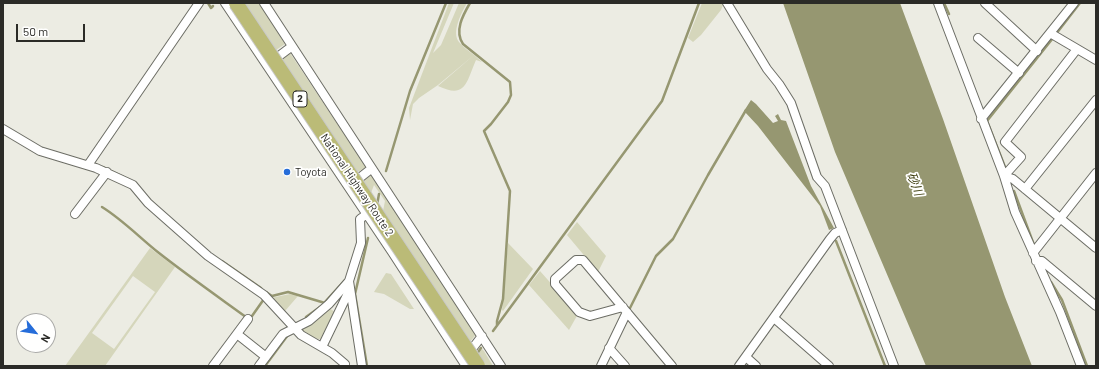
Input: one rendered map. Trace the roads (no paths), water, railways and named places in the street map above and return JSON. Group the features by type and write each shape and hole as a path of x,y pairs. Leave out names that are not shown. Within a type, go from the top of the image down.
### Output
{"highway":[{"name":"National Highway Route 2","path":"231,4 478,366"}],"street":[{"path":"89,163 199,3"},
{"path":"264,3 291,47 501,366"},
{"path":"727,3 767,69 779,84 791,104 817,177 825,186 894,366"},
{"path":"938,3 1004,176 1015,212 1060,312 1081,366"},
{"path":"985,3 1037,51"},
{"path":"981,119 1037,51 1053,35 1074,3"},
{"path":"231,4 267,65 367,214 464,364 482,336"},
{"path":"1053,35 1096,60"},
{"path":"978,38 1019,73"},
{"path":"267,65 291,47"},
{"path":"1004,176 1021,157 1005,142 1078,49"},
{"path":"1025,189 1096,100"},
{"path":"3,129 40,150 89,163 134,185 148,204 208,256 264,294 301,335 332,352 345,364"},
{"path":"348,186 371,169"},
{"path":"75,214 107,172"},
{"path":"1034,257 1060,218 1096,173"},
{"path":"1004,176 1013,179 1096,247"},
{"path":"322,347 350,281 361,243 360,219 367,214"},
{"path":"739,366 830,239 835,233 842,230"},
{"path":"1034,257 1042,261 1096,306"},
{"path":"625,309 590,316 578,312 555,284 555,279 576,260 583,260 625,309 672,366"},
{"path":"259,366 283,334 294,327 309,321 329,304 350,281"},
{"path":"350,281 362,366"},
{"path":"601,366 625,309"},
{"path":"774,318 829,366"},
{"path":"216,365 248,319"},
{"path":"237,334 266,357"},
{"path":"609,348 624,366"},
{"path":"746,357 756,366"}],"water":[{"name":"砂川","path":"783,3 900,3 943,119 1005,297 1032,366 926,366 835,152"},
{"path":"751,100 773,123 778,121 775,116 778,114 781,120 786,121 811,186 834,228 829,230 820,206 758,126 744,111"}],"waterway":[{"path":"208,3 211,8 213,6"},
{"path":"386,171 410,91 446,3"},
{"path":"470,3 460,23 460,39 463,44 510,82 511,95 508,102 484,131 510,191 503,299 497,325"},
{"path":"493,331 662,101 699,3"},
{"path":"944,3 949,14"},
{"path":"1056,34 1080,3"},
{"path":"1005,167 987,121 1053,38"},
{"path":"630,308 656,256 673,239 746,110"},
{"path":"103,167 136,183"},
{"path":"1014,191 1034,245"},
{"path":"377,205 379,194"},
{"path":"102,207 170,261 246,317 252,316 264,299"},
{"path":"367,366 355,294 368,238"},
{"path":"836,241 885,366"},
{"path":"222,261 261,288"},
{"path":"324,303 345,280"},
{"path":"1051,282 1062,300 1087,366"},
{"path":"266,292 272,296 288,292 325,303"},
{"path":"306,317 320,307"},
{"path":"265,366 288,335"},
{"path":"476,355 481,348"}],"place":[{"name":"Toyota","path":"287,172"}]}
